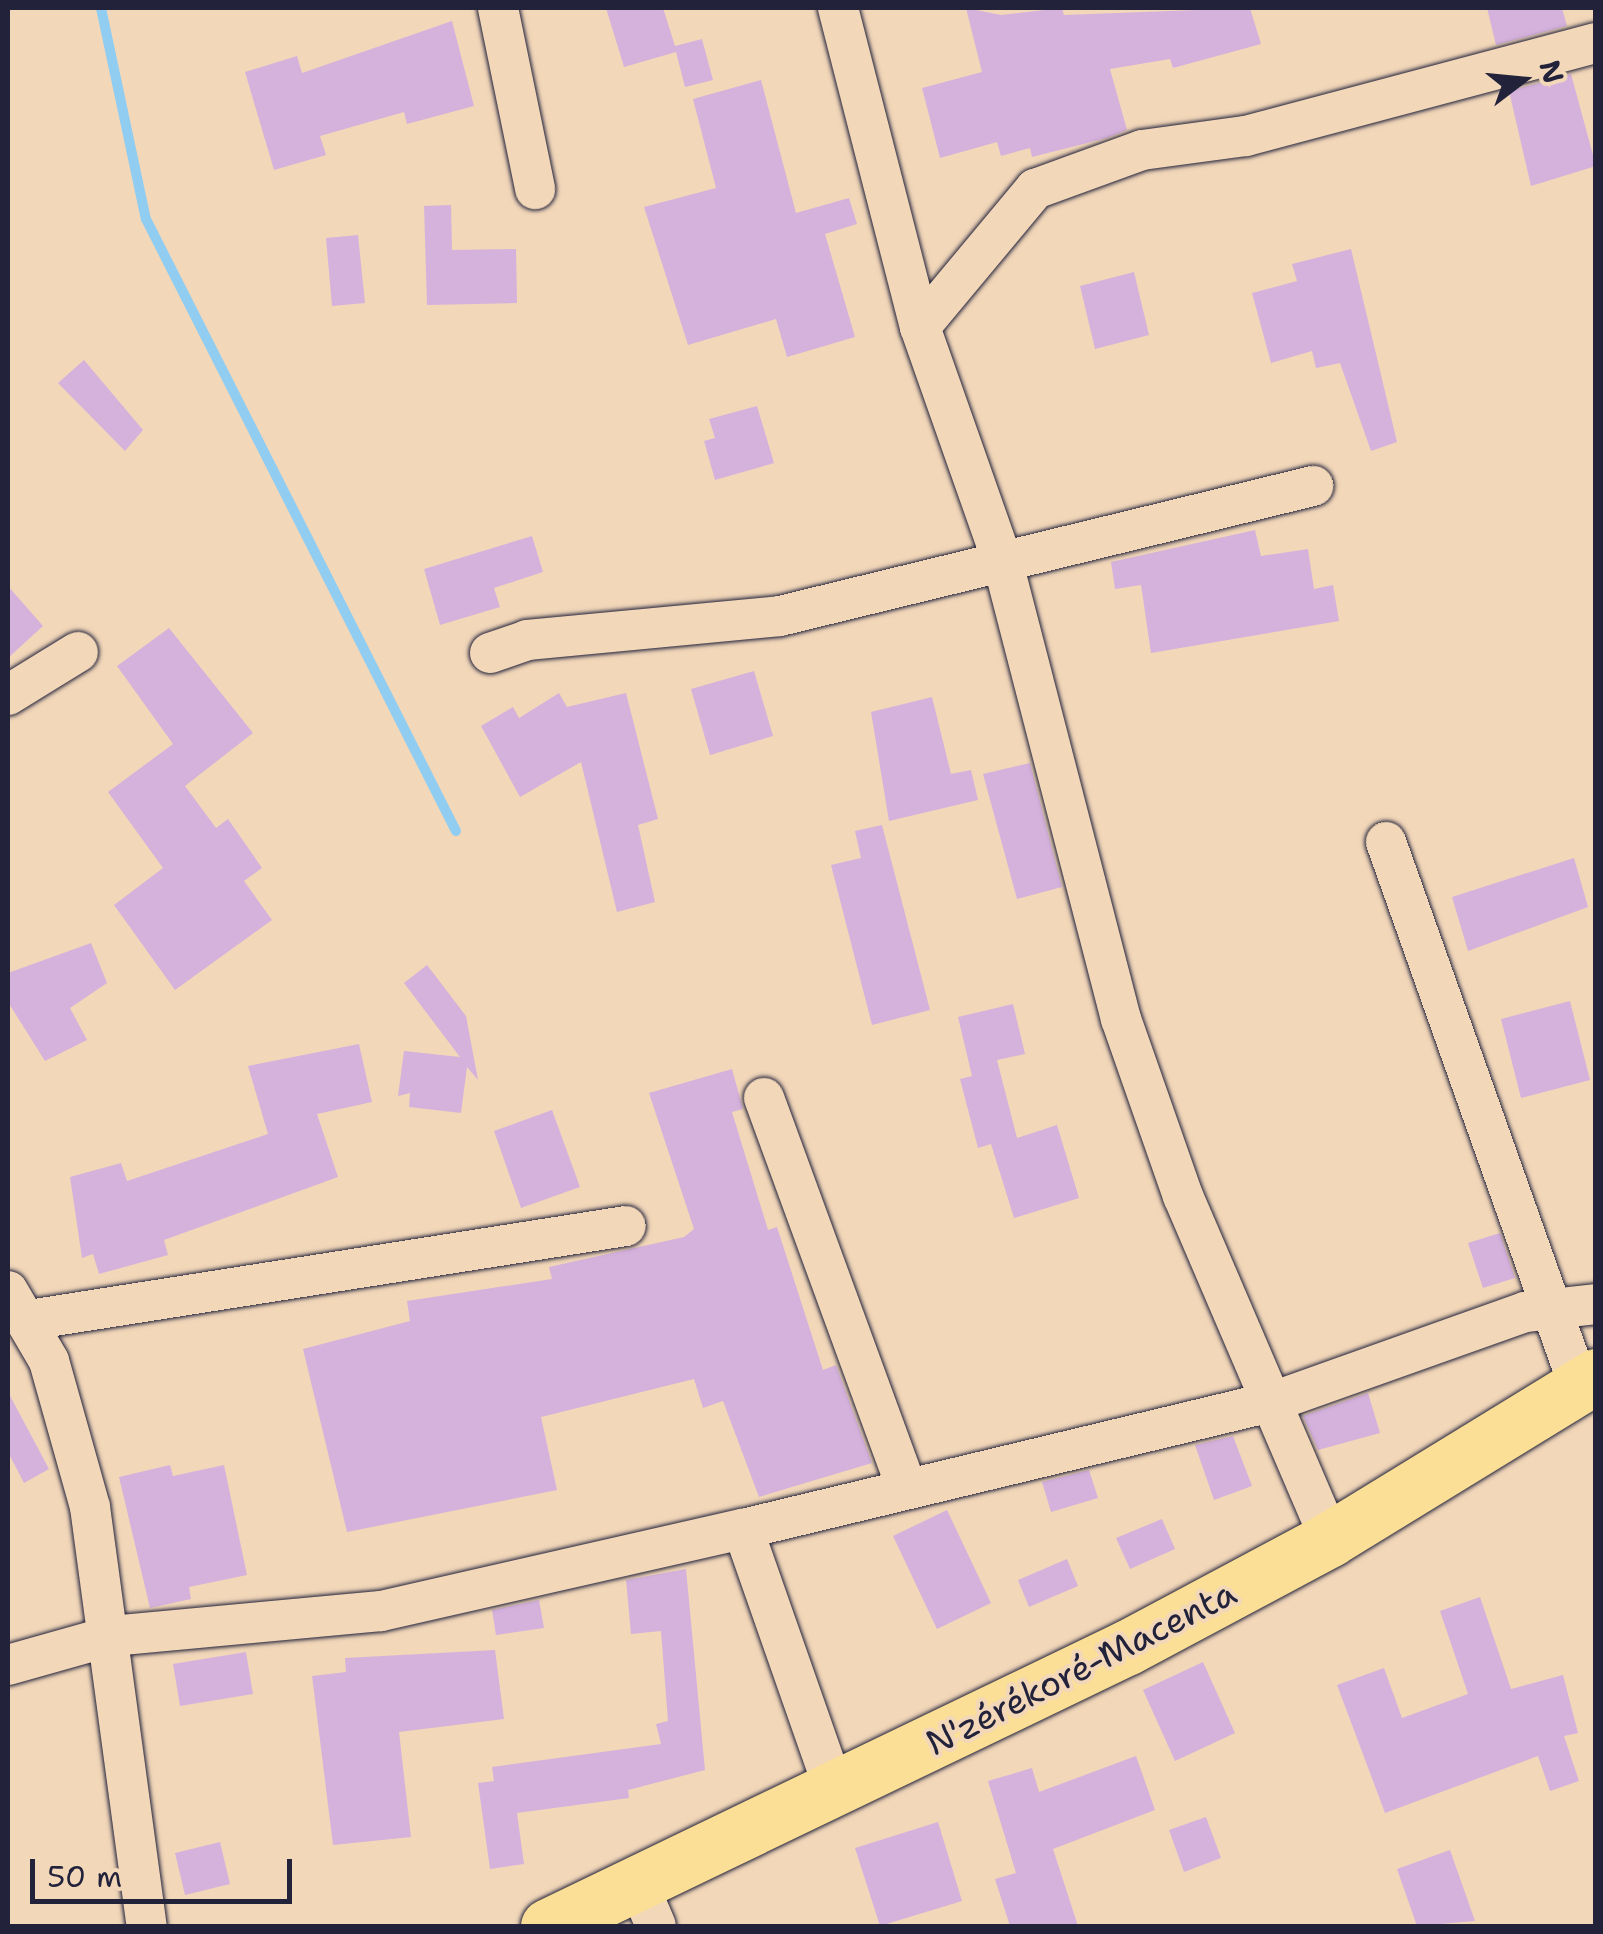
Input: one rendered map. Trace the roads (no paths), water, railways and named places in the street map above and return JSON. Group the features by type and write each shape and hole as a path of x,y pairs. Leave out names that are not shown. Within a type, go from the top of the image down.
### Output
{"highway":[{"name":"N'zérékoré-Macenta","path":"548,1926 647,1906 834,1792 1330,1539 1587,1381"}],"street":[{"path":"498,8 535,189"},
{"path":"838,8 920,327 1003,563 1121,1019 1182,1196 1275,1401 1330,1539"},
{"path":"920,327 1035,189 1142,150 1246,136 1596,43"},
{"path":"490,653 527,640 780,616 1313,486"},
{"path":"8,695 78,652"},
{"path":"1386,842 1550,1310 1587,1381"},
{"path":"764,1098 906,1487"},
{"path":"147,1926 111,1636 90,1508 18,1306 626,1226"},
{"path":"8,1665 111,1636 381,1611 744,1529 1275,1401 1550,1310 1596,1304"},
{"path":"744,1529 834,1792"}],"waterway":[{"path":"101,8 146,219 456,831"}]}
